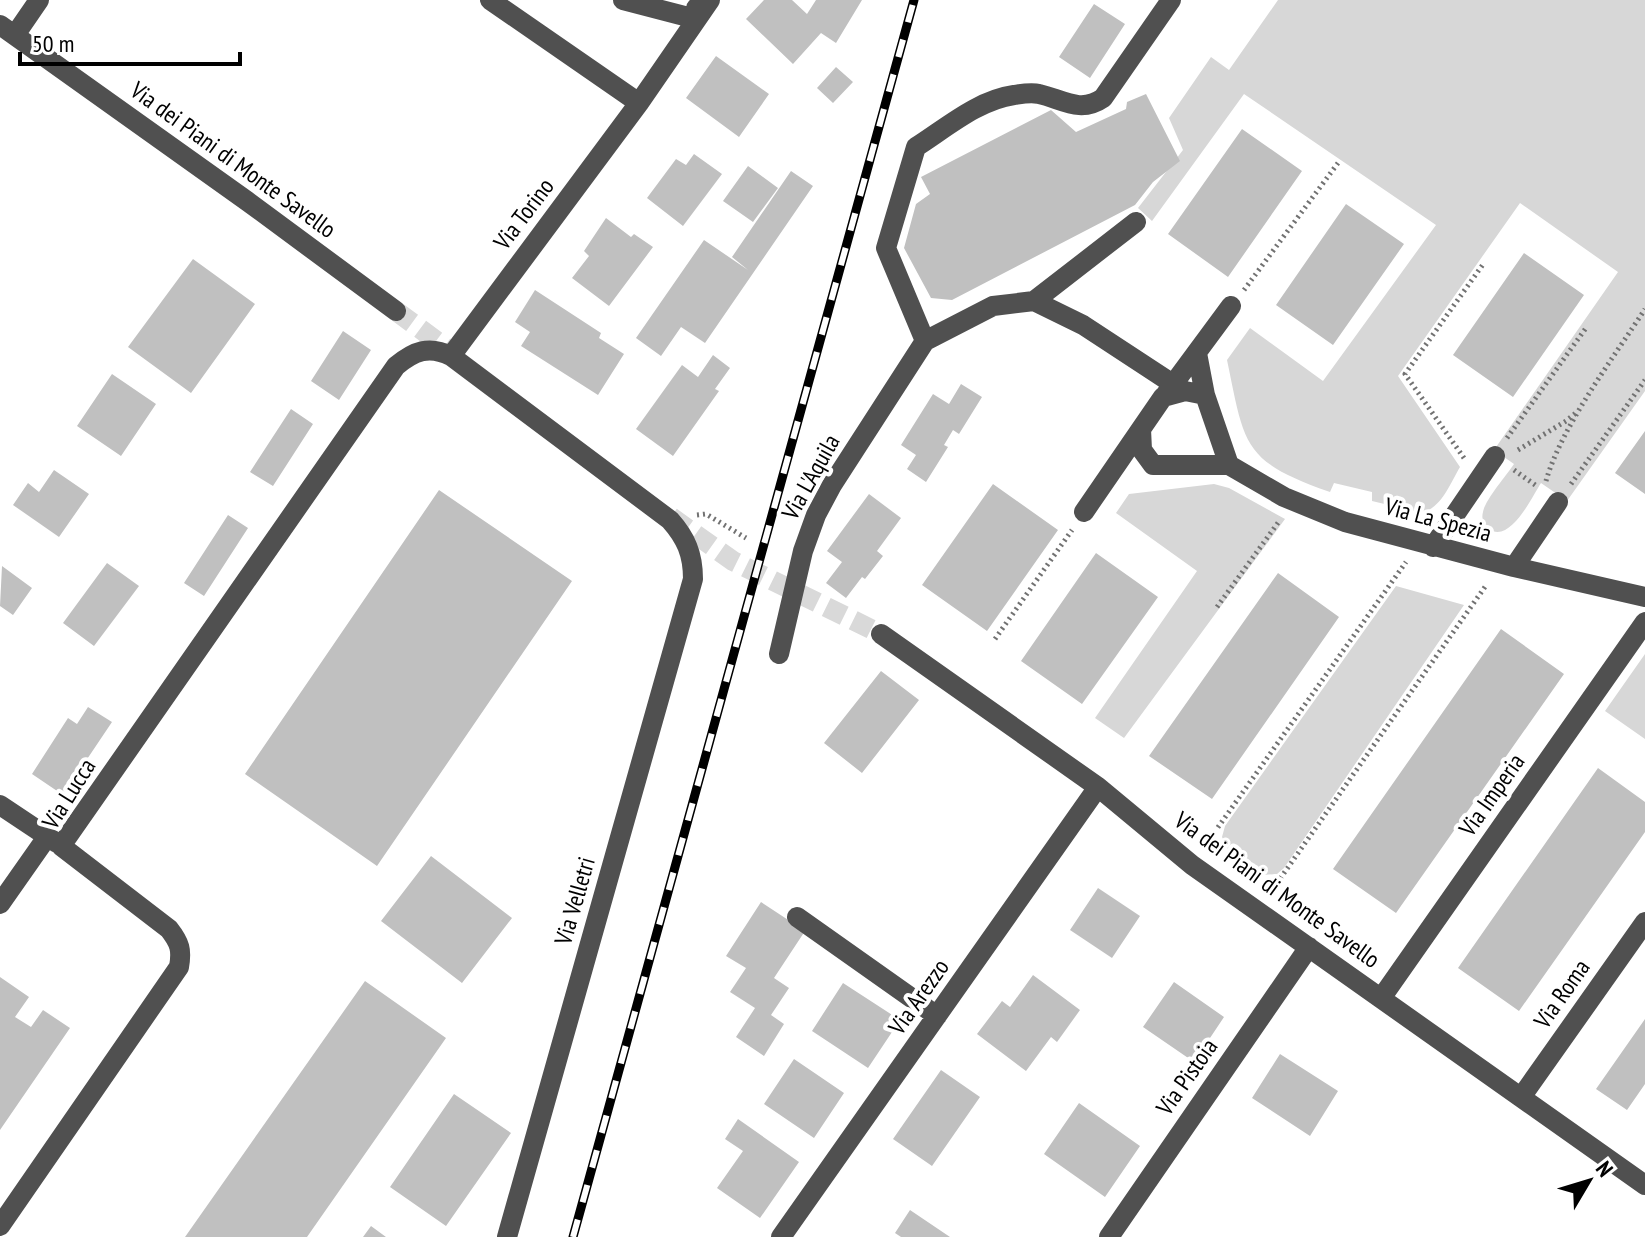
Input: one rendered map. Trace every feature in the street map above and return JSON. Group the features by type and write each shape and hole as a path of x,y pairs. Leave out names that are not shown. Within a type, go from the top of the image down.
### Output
{"street":[{"path":"7,30 39,0"},
{"path":"490,0 639,103"},
{"path":"623,0 696,10"},
{"name":"Via Torino","path":"451,356 639,103 696,10 710,0"},
{"path":"925,341 886,248 916,147 981,106 1010,95 1036,93 1066,104 1093,105 1103,98 1171,0"},
{"name":"Via dei Piani di Monte Savello","path":"7,30 396,311"},
{"path":"1136,222 1034,301 1083,325 1168,391 1205,395"},
{"name":"Via L'Aquila","path":"779,654 803,551 816,515 925,341 993,306 1034,301"},
{"path":"1084,512 1231,306"},
{"name":"Via Lucca","path":"0,904 54,841 396,366 409,356 427,349 451,356"},
{"path":"1109,475 1153,465 1229,465 1205,395 1197,353"},
{"name":"Via Velletri","path":"451,356 670,520 681,532 693,562 693,579 507,1237"},
{"path":"1141,429 1142,450 1153,465"},
{"path":"1426,545 1497,458"},
{"name":"Via La Spezia","path":"1229,465 1293,502 1324,515 1508,566 1645,597"},
{"path":"1508,566 1558,502"},
{"name":"Via Imperia","path":"1382,997 1645,622"},
{"name":"Via dei Piani di Monte Savello","path":"881,634 1098,787 1192,865 1645,1185"},
{"name":"Via Arezzo","path":"781,1237 1098,787"},
{"path":"0,805 54,841"},
{"name":"Via Lucca","path":"0,1226 179,967 182,952 169,929 54,841"},
{"path":"797,917 937,1016"},
{"name":"Via Roma","path":"1522,1096 1645,922"},
{"name":"Via Pistoia","path":"1109,1237 1309,947"}],"path":[{"path":"1231,306 1338,163"},
{"path":"1478,479 1405,374 1484,263"},
{"path":"1497,458 1545,492 1556,455 1582,407 1645,309"},
{"path":"1497,458 1586,328"},
{"path":"1558,502 1645,380"},
{"path":"1497,458 1566,421 1582,407"},
{"path":"1217,607 1293,502"},
{"path":"995,639 1084,512"},
{"path":"706,514 746,538"},
{"path":"1192,865 1426,545"},
{"path":"1257,911 1508,566"}],"shaded area":[{"path":"1278,0 1645,0 1645,391 1567,501 1541,483 1512,525 1497,532 1484,524 1483,512 1488,501 1514,464 1494,450 1618,272 1520,203 1398,376 1460,467 1435,506 1422,513 1372,501 1372,492 1334,483 1330,492 1279,470 1252,447 1238,413 1227,360 1250,328 1323,381 1436,225 1244,94 1152,221 1138,208 1183,150 1169,118 1211,57 1229,70"},
{"path":"1214,484 1229,488 1285,519 1124,738 1095,718 1197,571 1116,513 1129,494"},
{"path":"1396,586 1464,605 1284,868 1277,874 1262,875 1229,852 1222,837 1225,826"},
{"path":"1645,654 1645,739 1605,711"}],"building":[{"path":"764,0 792,0 807,14 816,0 862,0 836,43 821,33 793,64 746,19"},
{"path":"1094,4 1125,24 1090,78 1059,57"},
{"path":"716,56 769,94 739,137 686,98"},
{"path":"836,67 853,82 833,103 817,88"},
{"path":"1146,94 1180,161 1153,182 1135,205 952,300 931,298 904,248 916,204 930,194 921,177 1051,110 1076,132 1126,109 1127,102"},
{"path":"1242,129 1302,171 1228,277 1168,234"},
{"path":"694,154 722,174 683,226 647,198 676,159 686,165"},
{"path":"748,166 778,188 753,222 723,201"},
{"path":"791,171 813,186 705,343 681,327 661,356 636,338 704,240 748,270 732,257"},
{"path":"1346,204 1404,244 1333,345 1276,305"},
{"path":"606,218 631,237 634,234 653,247 609,306 572,278 589,256 584,251"},
{"path":"1524,253 1584,295 1513,397 1453,355"},
{"path":"193,259 255,304 191,393 128,347"},
{"path":"535,290 601,333 599,338 624,354 598,395 521,346 530,332 515,322"},
{"path":"343,331 371,350 339,400 311,381"},
{"path":"713,355 730,368 715,389 719,391 673,456 636,429 682,365 698,377"},
{"path":"112,374 156,404 121,456 77,426"},
{"path":"961,384 982,397 959,434 953,430 944,445 948,447 926,482 907,469 916,455 901,445 933,394 949,404"},
{"path":"291,409 313,424 273,486 250,472"},
{"path":"1645,431 1645,494 1615,473"},
{"path":"54,470 89,494 59,537 13,505 28,483 39,492"},
{"path":"993,484 1058,530 987,631 922,585"},
{"path":"439,490 572,581 377,866 245,774"},
{"path":"869,494 901,518 877,551 883,556 846,598 826,583 842,562 827,551"},
{"path":"228,515 248,528 204,596 184,583"},
{"path":"1096,553 1158,597 1082,704 1021,661"},
{"path":"107,563 139,586 94,646 63,623"},
{"path":"2,566 32,588 13,615 0,606"},
{"path":"1278,573 1339,617 1212,799 1149,756"},
{"path":"1501,629 1564,674 1396,913 1333,869"},
{"path":"881,671 919,700 862,773 824,743"},
{"path":"88,707 112,722 63,795 32,774 68,718 77,724"},
{"path":"1598,768 1645,802 1645,832 1519,1011 1458,968"},
{"path":"431,856 512,918 462,983 381,921"},
{"path":"1098,888 1140,916 1112,958 1070,930"},
{"path":"761,902 805,931 774,978 789,988 771,1015 784,1024 764,1056 736,1037 755,1008 730,992 746,968 726,956"},
{"path":"1033,975 1080,1010 1057,1042 1051,1037 1026,1071 977,1034 1002,1001 1010,1007"},
{"path":"0,977 29,997 15,1017 31,1027 43,1010 70,1028 0,1130"},
{"path":"365,981 446,1038 307,1237 185,1237"},
{"path":"1174,982 1224,1017 1194,1062 1143,1027"},
{"path":"843,983 900,1020 868,1068 812,1031"},
{"path":"1645,1019 1645,1084 1627,1110 1596,1089"},
{"path":"1280,1054 1338,1091 1310,1136 1252,1098"},
{"path":"794,1059 844,1093 814,1138 764,1104"},
{"path":"941,1070 980,1097 932,1166 893,1139"},
{"path":"454,1094 511,1133 446,1226 390,1187"},
{"path":"1079,1103 1140,1146 1105,1197 1044,1154"},
{"path":"738,1119 799,1162 760,1218 717,1188 743,1151 725,1139"},
{"path":"910,1210 950,1237 901,1237 895,1233"},
{"path":"371,1226 386,1237 363,1237"}],"tunnel":[{"path":"396,311 457,356"},
{"path":"671,517 733,561 881,634"}],"railway":[{"path":"573,1237 914,0"}]}
